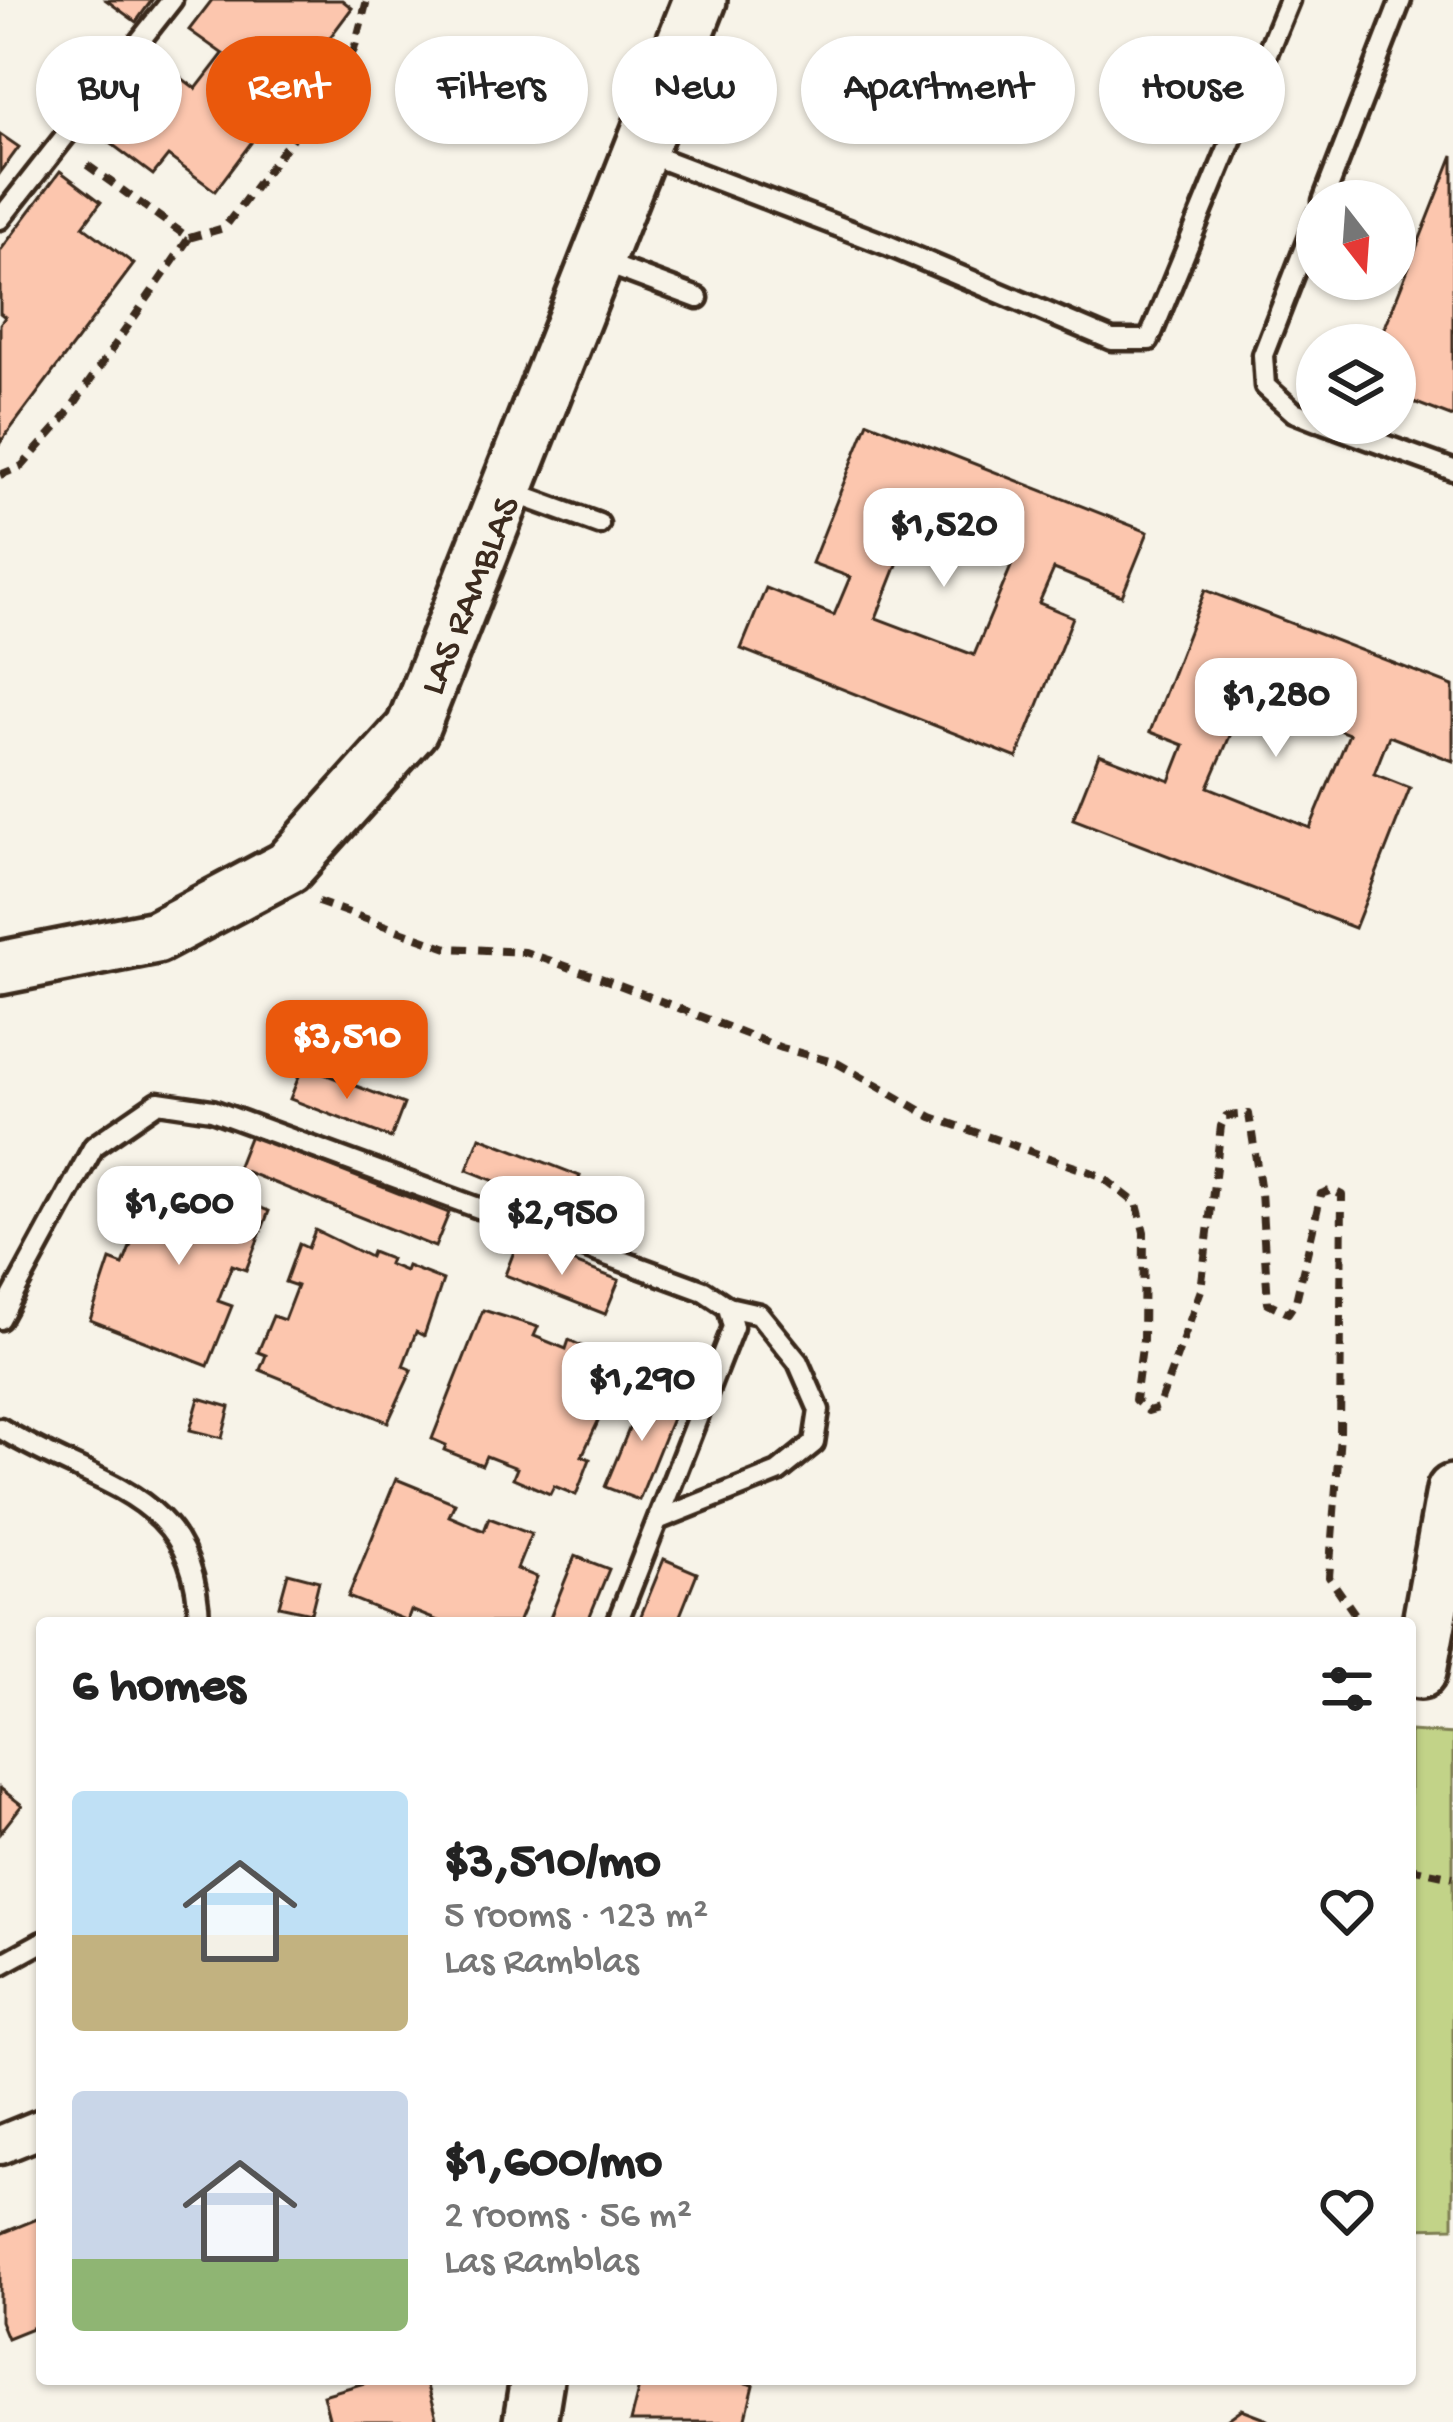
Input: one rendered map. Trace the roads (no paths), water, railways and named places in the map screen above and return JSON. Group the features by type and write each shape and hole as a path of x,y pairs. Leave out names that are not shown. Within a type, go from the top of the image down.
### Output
{"street":[{"name":"LAS RAMBLAS","path":"0,968 156,937 288,867 412,729 700,0"},
{"path":"1428,1672 1453,1491"},
{"path":"0,2145 36,2130"},
{"path":"530,2422 536,2385"}],"lane":[{"path":"0,219 172,0"},
{"path":"639,150 887,245 1112,340 1149,340 1289,0"},
{"path":"1331,180 1401,0"},
{"path":"599,261 698,298"},
{"path":"1296,269 1262,355 1265,386 1296,413"},
{"path":"1381,444 1453,470"},
{"path":"507,491 599,524"},
{"path":"0,1319 94,1146 158,1102 212,1110 704,1291 728,1307 759,1314 798,1362 818,1410 814,1443 778,1472 660,1519"},
{"path":"619,1617 734,1327 728,1307"},
{"path":"0,1428 42,1455 144,1499 184,1542 198,1617"},
{"path":"0,1965 36,1945"}]}
